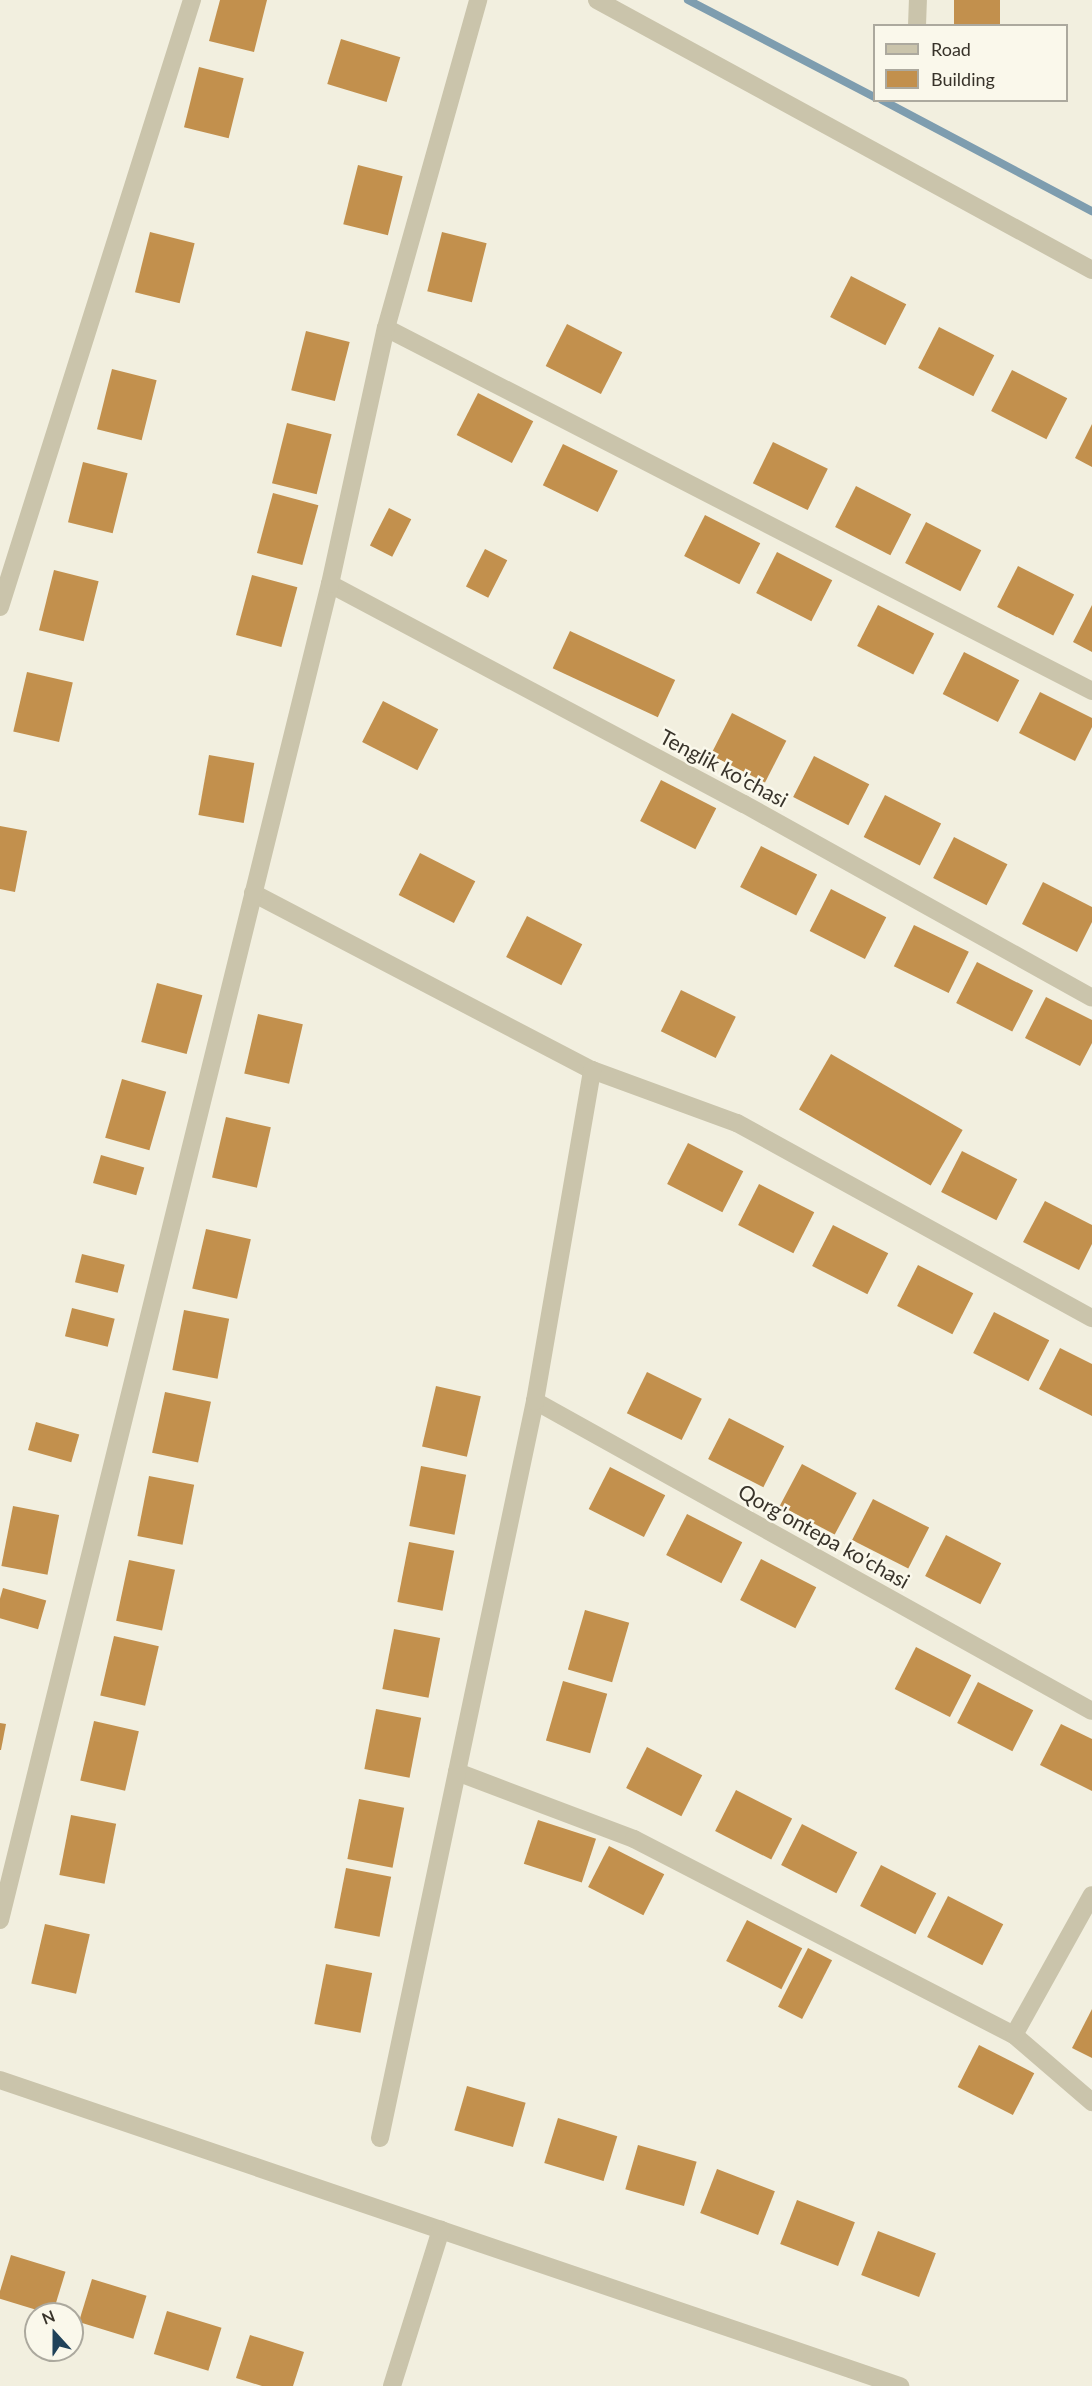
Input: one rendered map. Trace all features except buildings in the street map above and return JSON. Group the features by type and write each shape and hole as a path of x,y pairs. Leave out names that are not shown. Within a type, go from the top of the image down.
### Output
{"street":[{"path":"0,607 192,0"},
{"path":"0,1920 330,585 386,328 478,0"},
{"path":"597,0 1092,270"},
{"path":"917,24 918,0"},
{"path":"386,328 1000,641 1092,692"},
{"name":"Tenglik ko'chasi","path":"330,585 744,804 1092,998"},
{"path":"253,892 592,1070 736,1123 1092,1318"},
{"path":"380,2138 534,1401 592,1070"},
{"name":"Qorg'ontepa ko'chasi","path":"534,1401 1092,1710"},
{"path":"457,1772 634,1839 1014,2035 1092,2102"},
{"path":"1014,2035 1092,1895"},
{"path":"0,2080 900,2386"},
{"path":"392,2386 441,2230"}],"waterway":[{"path":"688,0 873,96"},
{"path":"886,102 1092,211"}]}
